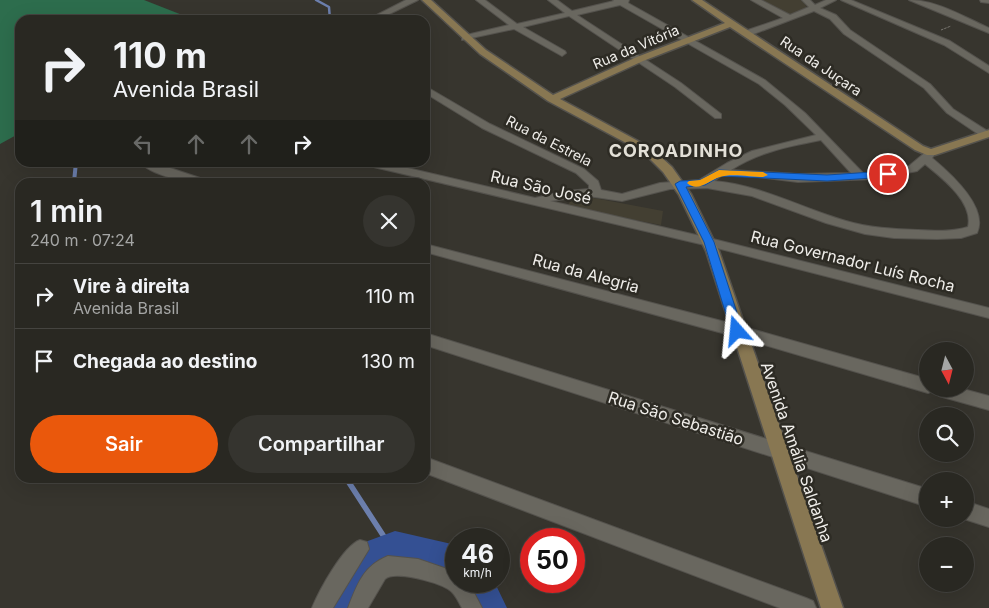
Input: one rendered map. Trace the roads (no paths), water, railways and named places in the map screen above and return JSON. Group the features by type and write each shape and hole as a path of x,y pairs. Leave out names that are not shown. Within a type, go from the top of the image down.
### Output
{"main road":[{"name":"Avenida Amália Saldanha","path":"426,0 482,52 552,99 647,150 660,160 680,184 709,242 737,331 832,608"},
{"name":"Rua da Juçara","path":"696,0 748,33 804,73 929,156"},
{"name":"Rua da Vitória","path":"552,99 640,59 732,23"},
{"path":"929,156 985,136"}],"street":[{"path":"380,15 401,4 414,0"},
{"path":"480,0 515,26 562,53"},
{"path":"552,0 572,15 675,80 718,116"},
{"path":"466,38 572,15 619,1 631,0"},
{"path":"755,0 790,18"},
{"path":"806,0 812,8 835,18 838,25 847,32 927,86 950,111 985,136"},
{"path":"748,33 832,0"},
{"path":"845,0 934,37 989,70"},
{"path":"913,0 939,8 989,31"},
{"path":"984,0 989,1"},
{"path":"619,1 762,82 779,95 823,136 861,177"},
{"name":"Rua da Estrela","path":"430,92 486,126 580,171 594,184 596,193 573,193 533,202"},
{"path":"702,183 740,158 768,149 823,136"},
{"path":"596,193 615,198 626,198 650,190 680,184 702,183 757,194 831,220 868,230 899,234 964,234 973,230 976,224 975,215 964,198 929,156 913,168 900,172 861,177 798,178 751,173 719,173"},
{"path":"152,167 186,178"},
{"name":"Rua São José","path":"386,167 709,242"},
{"name":"Rua Governador Luís Rocha","path":"709,242 989,313"},
{"name":"Rua da Alegria","path":"430,249 737,331 919,383"},
{"name":"Rua São Sebastião","path":"430,340 919,495"},
{"path":"971,398 989,403"},
{"path":"430,467 806,608"},
{"path":"974,513 989,518"},
{"path":"322,608 344,571 360,549"},
{"path":"358,608 370,584 382,568 394,564 444,577 457,583 472,608"}],"waterway":[{"path":"316,0 329,7 330,15"},
{"path":"74,178 76,167"},
{"path":"349,483 392,549"},
{"path":"340,608 369,557 395,548 445,558"},
{"path":"481,593 489,608"}],"district":[{"name":"COROADINHO","path":"676,151"}]}
